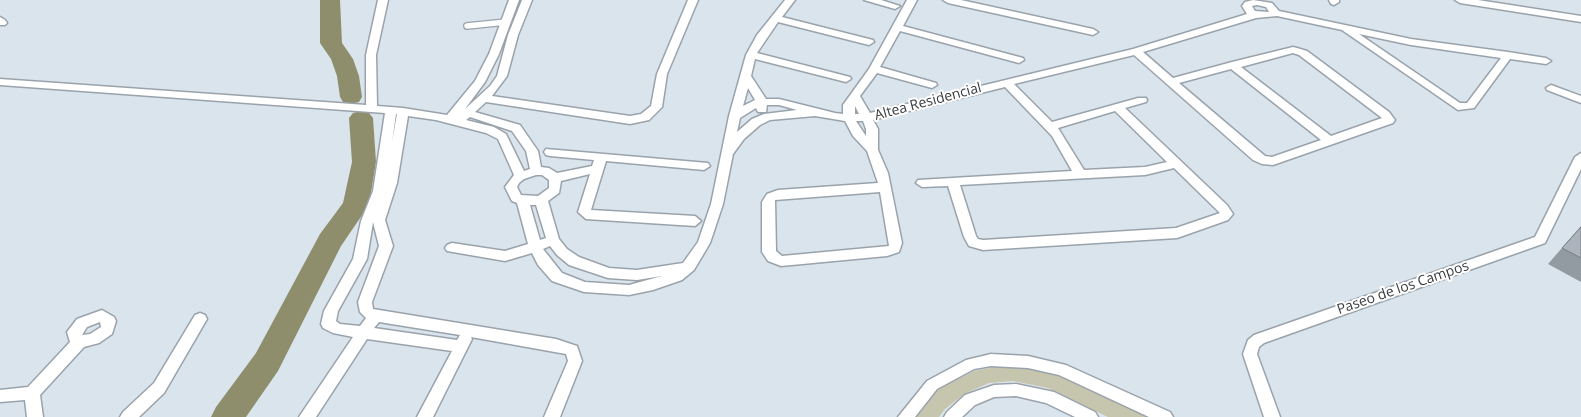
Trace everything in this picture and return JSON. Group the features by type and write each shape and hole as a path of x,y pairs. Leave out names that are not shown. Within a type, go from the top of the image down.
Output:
{"street":[{"path":"372,109 371,56 383,0"},
{"path":"458,117 480,82 501,36 514,0"},
{"path":"458,117 484,98 502,76 513,35 527,0"},
{"path":"484,98 630,120 645,117 656,107 662,74 693,0"},
{"path":"727,154 735,116 752,55 760,38 790,0"},
{"path":"869,0 895,6"},
{"path":"884,187 778,194 771,197 768,202 769,252 773,258 791,260 887,251 894,248 896,243 882,173 872,150 857,133 849,118 849,105 856,98 874,69 912,0"},
{"path":"948,0 1093,32"},
{"path":"1460,0 1581,19"},
{"name":"Altea Residencial","path":"523,201 535,247 543,261 557,277 584,288 629,290 653,285 677,276 689,266 704,243 717,204 727,154 740,136 756,122 781,114 815,112 849,118 866,118 1136,51 1256,15 1248,10 1248,4 1263,3 1272,8 1275,13 1344,28"},
{"path":"776,18 869,42"},
{"path":"898,28 1019,60"},
{"path":"1344,28 1458,107 1470,106 1508,56"},
{"path":"1344,28 1412,42 1546,61"},
{"path":"501,36 513,35"},
{"path":"1136,51 1171,82 1262,160 1273,161 1386,122 1388,117 1299,51 1289,50 1171,82"},
{"path":"752,55 846,79"},
{"path":"1232,65 1330,141"},
{"path":"874,69 932,85"},
{"path":"746,77 761,102 761,112 756,122"},
{"path":"0,82 397,110 436,116 502,122 516,128 532,151 536,171"},
{"path":"1006,82 1051,126 1080,174"},
{"path":"1551,88 1581,100"},
{"path":"856,98 862,106 872,130 872,150"},
{"path":"1051,126 1142,100"},
{"path":"735,116 749,106 761,102 792,104 815,112"},
{"path":"953,182 970,237 974,243 984,246 1177,233 1224,218 1227,214 1222,208 1117,108"},
{"path":"397,110 391,183 379,220 386,246 366,302 367,312 375,316 556,345 572,350 575,361 552,417"},
{"path":"397,110 379,191 367,221 360,259 331,311 328,324 338,329 461,346"},
{"path":"458,117 502,137 513,157 520,176"},
{"path":"550,152 704,166"},
{"path":"601,157 584,212 590,216 695,221"},
{"name":"Paseo de los Campos","path":"1272,417 1250,354 1253,344 1259,339 1540,240 1581,157"},
{"path":"922,183 1145,171 1174,164"},
{"path":"555,178 555,190 541,200 523,201 516,198 511,187 520,176 536,171 544,171 555,178 596,169"},
{"path":"541,200 553,240 562,252 574,262 608,273 637,275 689,266"},
{"path":"452,248 505,256 553,240"},
{"path":"307,417 363,331 375,316"},
{"path":"128,417 158,388 200,319"},
{"path":"425,417 469,331"},
{"path":"0,396 32,393 80,342"},
{"path":"906,417 932,385 956,371 971,364 1009,360 1044,364 1077,375 1165,417"},
{"path":"952,417 970,400 994,391 1016,390 1049,396 1090,417"},
{"path":"32,393 35,417"}],"lane":[{"path":"467,26 506,22"}],"green space":[{"path":"1006,365 1046,370 1154,417 1108,417 1048,388 1013,381 989,383 966,393 945,409 939,417 916,417 935,391 974,371"}],"building":[{"path":"1581,227 1581,258 1562,248"}],"waterway":[{"path":"330,0 331,43 342,59 348,76 351,97"},
{"path":"227,417 267,362 330,241 356,205 364,162 361,118"}]}
